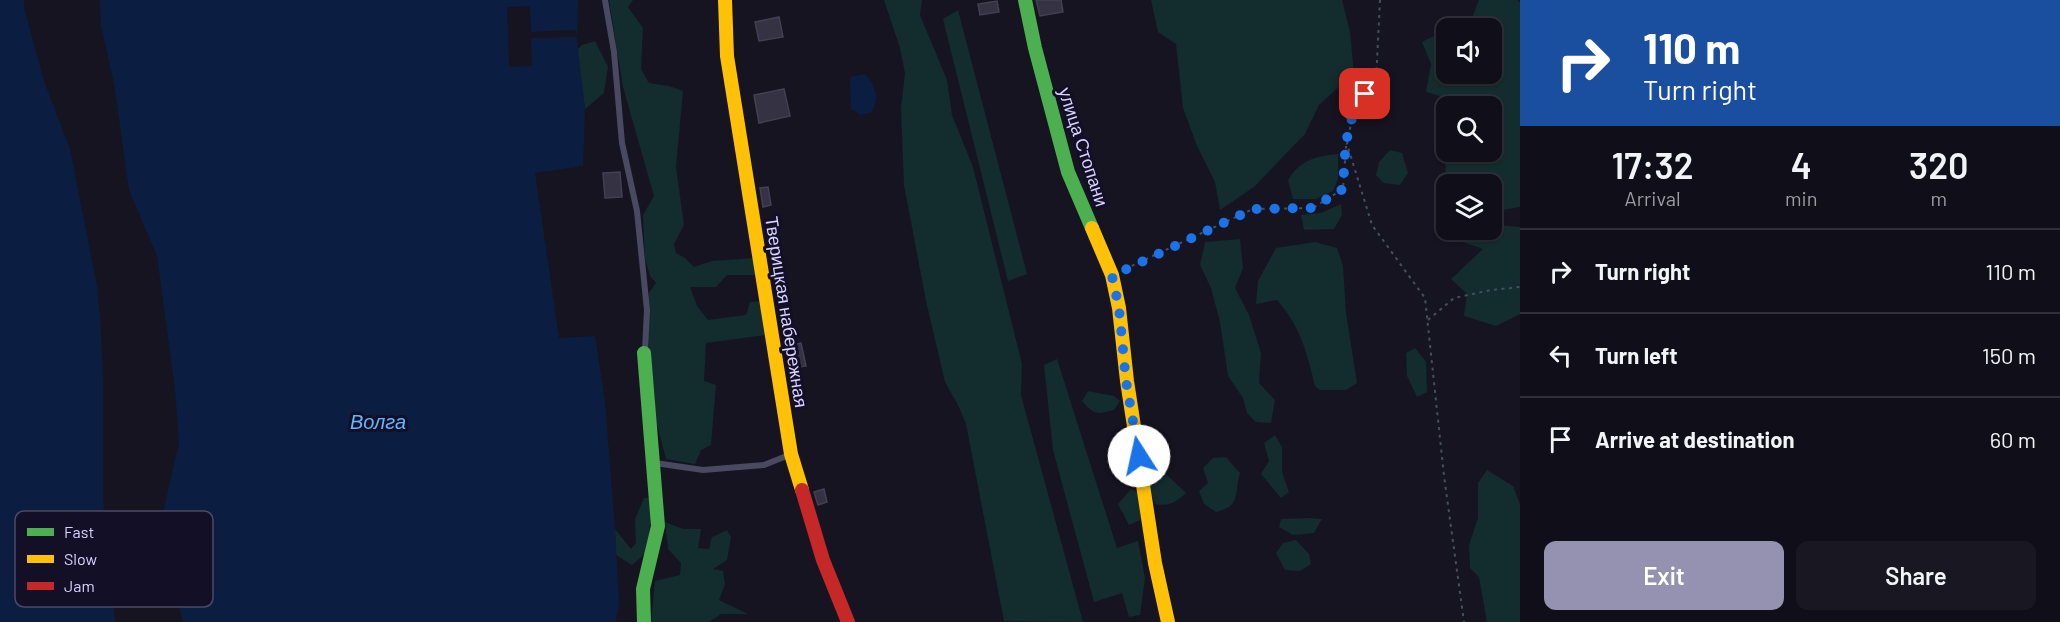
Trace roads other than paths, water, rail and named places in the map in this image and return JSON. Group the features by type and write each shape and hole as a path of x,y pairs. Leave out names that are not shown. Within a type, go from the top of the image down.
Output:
{"street":[{"name":"Тверицкая набережная","path":"725,0 727,56 791,454 823,560 848,622"},
{"name":"улица Стопани","path":"1025,0 1035,48 1068,172 1112,276 1119,308 1126,381 1155,563 1168,622"},
{"path":"644,353 655,463 658,526 643,589 644,622"}],"lane":[{"path":"605,0 614,52 622,144 637,210 647,310 644,353"},
{"path":"655,463 703,470 764,465 791,454"}],"water":[{"path":"0,0 24,0 24,8 44,81 70,149 97,286 103,379 104,511 15,511 15,607 114,607 115,622 0,622"},
{"name":"Волга","path":"100,0 578,0 577,40 585,109 583,166 535,173 559,338 595,336 605,402 615,529 619,602 616,622 183,622 179,607 213,607 213,511 163,511 179,443 175,389 157,256 129,190 114,83 101,26"},
{"path":"865,74 874,87 876,101 872,112 861,115 851,109 850,77"}]}
